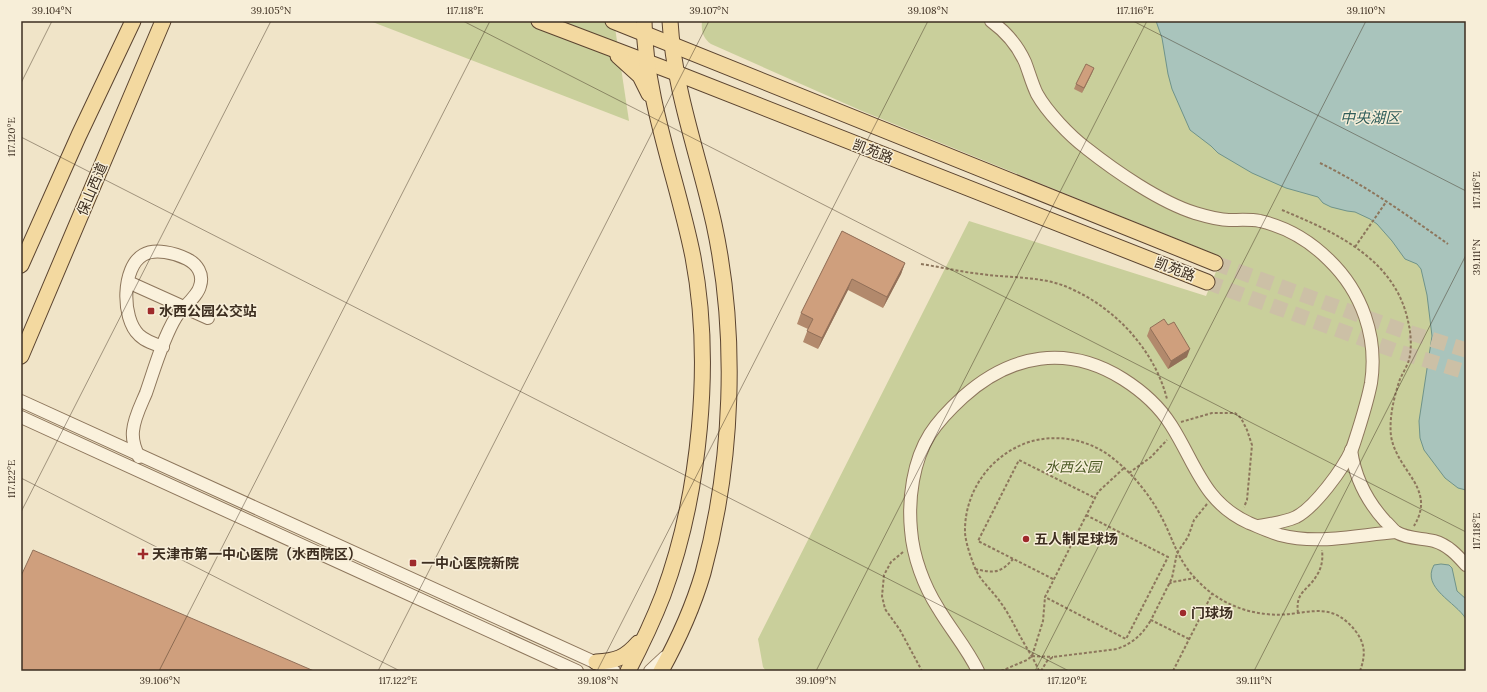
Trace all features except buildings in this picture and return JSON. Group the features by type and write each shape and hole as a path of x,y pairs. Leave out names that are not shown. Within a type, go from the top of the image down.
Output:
{"main road":[{"path":"21,265 79,135 133,21"},
{"name":"保山西道","path":"21,356 163,21"},
{"name":"凯苑路","path":"539,21 602,46 651,61 676,73 1207,282"},
{"path":"608,21 626,35 669,78 682,105"},
{"name":"凯苑路","path":"613,21 645,27 672,44 1215,263"},
{"path":"661,671 674,647 703,573 721,484 728,425 729,370 727,319 721,263 702,172 682,105 676,73 670,21"},
{"path":"628,671 647,633 664,593 685,520 699,433 702,357 699,310 693,259 657,111 645,27"},
{"path":"602,46 623,59 640,76 657,111"},
{"path":"596,662 610,662 628,654 647,633"}],"street":[{"path":"991,21 1014,42 1024,61 1037,94 1054,116 1080,143 1102,160 1124,176 1179,207 1195,213 1227,220 1260,219 1296,234 1318,250 1344,275 1360,301 1367,321 1370,339 1372,355 1371,382 1365,410 1352,450 1327,487 1303,513 1293,518 1259,526"},
{"path":"154,477 143,466 137,454 133,437 133,428 175,319 197,293 200,286 199,270 194,263 188,259 160,252 144,254 136,260 128,282 126,309 129,320 139,335 148,341 163,347"},
{"path":"128,282 208,318"},
{"path":"978,671 970,653 938,608 928,591 913,549 911,531 911,495 917,468 930,435 956,404 973,388 990,377 1009,366 1027,360 1065,358 1085,362 1104,369 1136,388 1160,410 1173,428 1198,475 1213,497 1240,518 1282,536 1308,540 1339,539 1396,532"},
{"path":"21,401 614,671"},
{"path":"21,417 577,671"},
{"path":"1352,450 1356,475 1363,491 1382,517 1396,532 1435,542 1446,547 1458,555 1466,565"},
{"path":"650,671 674,647"}],"path":[{"path":"1320,163 1339,172 1448,244"},
{"path":"1355,247 1386,202"},
{"path":"921,264 980,274 1021,277 1044,281 1062,286 1080,294 1112,314 1129,330 1153,363 1164,386 1167,400"},
{"path":"1129,473 1151,457 1173,428 1212,413 1235,412 1241,418 1252,445 1247,500 1240,518"},
{"path":"1053,657 1047,661 1040,671 1001,603 982,582 975,569 965,533 969,504 978,482 994,463 1009,451 1035,440 1057,438 1078,441 1091,445 1114,459 1129,473 1164,520 1177,553 1195,578 1212,594 1234,607 1244,610 1266,614 1298,614 1323,610 1332,612 1343,618 1362,641 1365,652 1360,671"},
{"path":"1053,580 978,541 1019,460 1095,498"},
{"path":"1001,671 1027,660 1032,656 1043,621 1044,597 1098,492 1124,468"},
{"path":"1032,656 1053,657 1117,648 1126,646 1141,635 1151,620 1168,585 1174,571 1177,553 1188,537 1194,520 1213,497"},
{"path":"1044,597 1126,638 1168,557 1086,515"},
{"path":"1298,614 1297,605 1300,595 1321,568 1322,550 1319,540"},
{"path":"913,549 901,553 891,562 884,575 882,596 885,609 900,630 922,671"},
{"path":"975,569 994,572 1002,570 1012,558"},
{"path":"1168,585 1172,582 1195,578"},
{"path":"1173,671 1212,594"},
{"path":"1151,620 1189,639"}],"green space":[{"path":"370,21 614,21 629,121"},
{"name":"水西公园","path":"702,21 1466,21 1466,671 766,671 763,667 758,639 969,221 1206,296 1222,257 862,111 711,44 703,34"}],"water":[{"name":"中央湖区","path":"1156,21 1466,21 1466,490 1458,488 1445,478 1424,450 1420,438 1419,421 1432,336 1427,295 1421,269 1417,264 1405,259 1392,241 1377,224 1370,219 1355,212 1331,207 1323,203 1318,197 1286,188 1252,173 1218,153 1190,130 1172,89 1162,38"},
{"path":"1434,565 1449,565 1452,568 1457,591 1466,599 1466,619 1441,594 1432,581 1431,573"}],"tunnel":[{"path":"1215,263 1401,330 1466,350"},
{"path":"1207,282 1396,351 1466,372"}],"place":[{"name":"水西公园公交站","path":"151,311"},
{"name":"五人制足球场","path":"1026,539"},
{"name":"天津市第一中心医院（水西院区）","path":"143,554"},
{"name":"一中心医院新院","path":"413,563"},
{"name":"‌门球场‌","path":"1183,613"}]}
